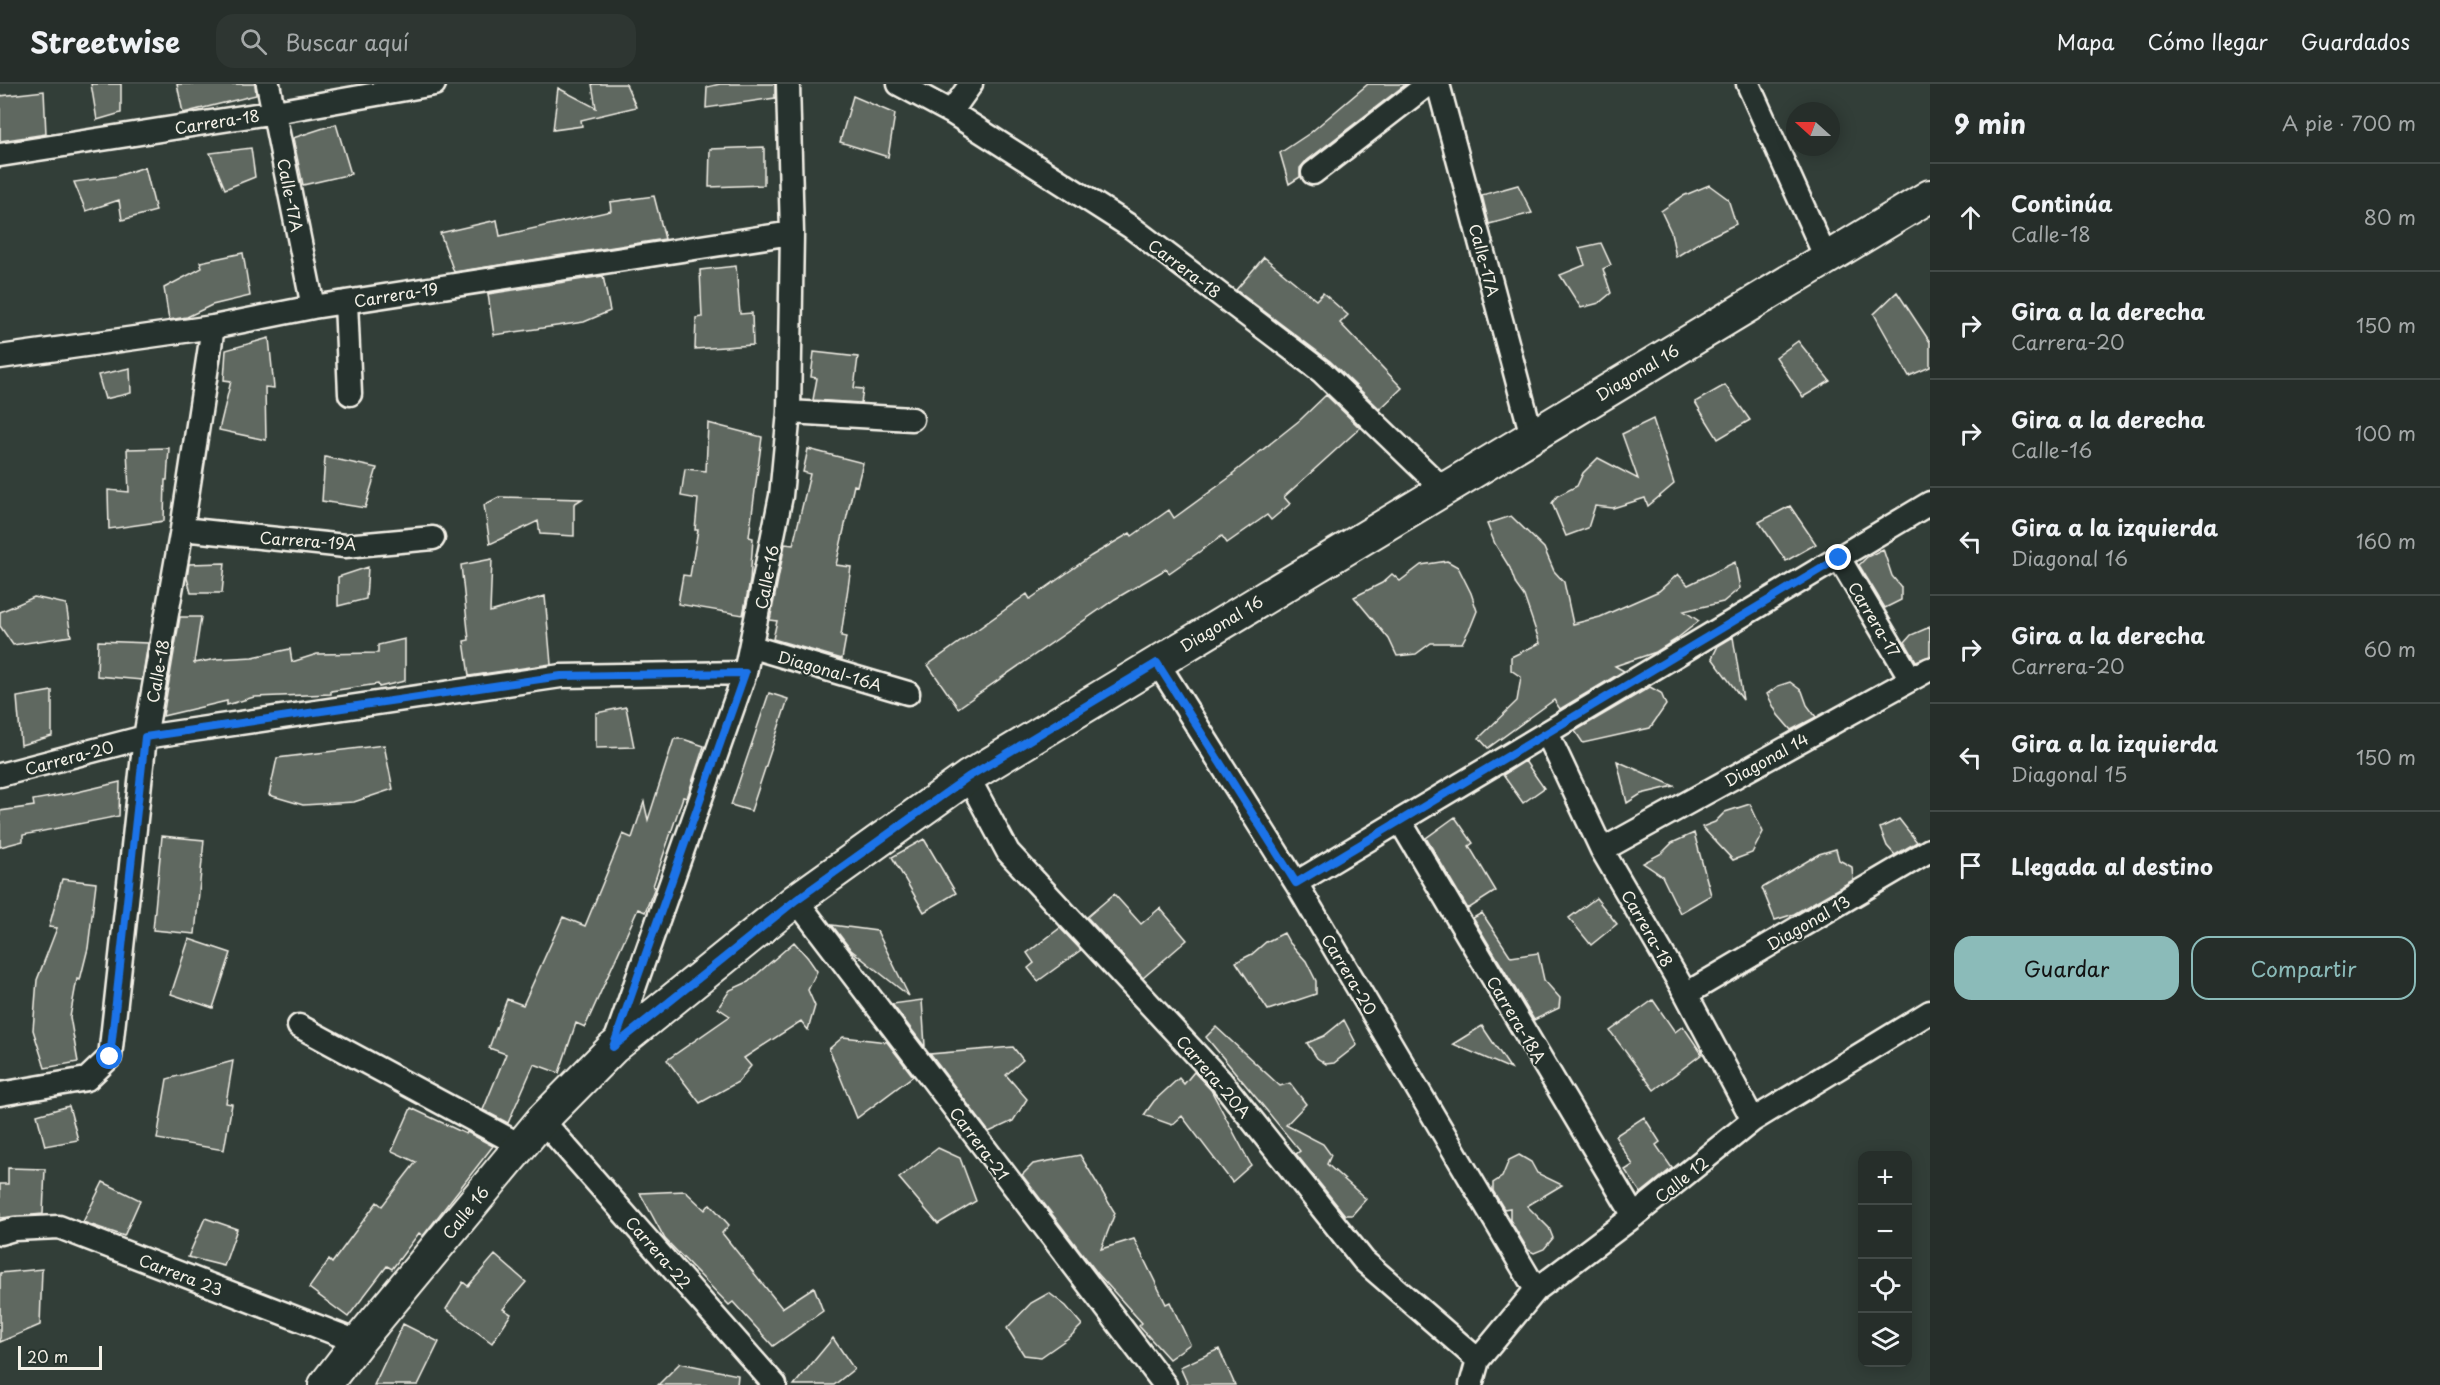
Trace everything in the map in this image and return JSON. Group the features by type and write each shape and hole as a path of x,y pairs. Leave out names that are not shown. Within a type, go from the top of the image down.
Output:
{"street":[{"name":"Calle-17A","path":"268,84 313,307"},
{"name":"Carrera-18","path":"0,155 275,112 434,84"},
{"name":"Calle-16","path":"613,1047 745,673 781,496 789,412 792,233 788,84"},
{"name":"Carrera-18","path":"899,84 951,112 1131,227 1322,372 1443,489"},
{"path":"951,112 971,84"},
{"path":"1748,84 1826,258"},
{"name":"Calle-17A","path":"1439,85 1532,436"},
{"path":"1314,173 1439,85"},
{"name":"Diagonal 16","path":"613,1047 796,900 968,777 1930,196"},
{"name":"Carrera-19","path":"0,357 213,327 313,307 792,233"},
{"path":"346,302 350,394"},
{"name":"Calle-18","path":"0,1094 87,1078 110,1057 145,737 182,529 213,327"},
{"path":"789,412 912,419"},
{"path":"1296,883 1930,503"},
{"name":"Carrera-19A","path":"182,529 345,546 433,538"},
{"name":"Carrera-17","path":"1839,558 1920,674"},
{"name":"Diagonal-16A","path":"752,647 908,693"},
{"name":"Carrera-20","path":"1157,663 1296,883 1536,1290"},
{"name":"Carrera-20","path":"0,775 145,737 561,676 745,673"},
{"name":"Diagonal 14","path":"1602,849 1920,674"},
{"name":"Carrera-18","path":"1547,733 1602,849 1686,994 1753,1120"},
{"name":"Carrera-20A","path":"968,777 1008,852 1221,1081 1364,1261 1479,1360"},
{"name":"Carrera-18A","path":"1400,821 1634,1216"},
{"name":"Diagonal 13","path":"1686,994 1930,850"},
{"name":"Carrera-21","path":"796,900 1165,1385"},
{"name":"Calle 12","path":"1471,1385 1479,1360 1536,1290 1634,1216 1753,1120 1930,1012"},
{"path":"298,1026 520,1146"},
{"name":"Calle 16","path":"325,1385 542,1120 613,1047"},
{"name":"Carrera-22","path":"542,1120 775,1385"},
{"name":"Carrera 23","path":"0,1233 14,1229 59,1227 358,1342"}],"building":[{"path":"91,84 121,84 121,113 97,120"},
{"path":"177,84 255,84 256,95 183,113"},
{"path":"592,84 626,84 636,107 581,120 582,126 553,130 558,88 596,108"},
{"path":"720,84 775,84 775,98 706,108 707,87"},
{"path":"1368,84 1406,84 1305,162 1300,168 1300,177 1289,184 1280,153 1310,133"},
{"path":"44,91 46,134 0,141 0,96"},
{"path":"853,96 895,114 888,157 840,142"},
{"path":"336,124 351,174 303,185 293,138"},
{"path":"764,147 764,185 709,187 710,149"},
{"path":"251,148 255,177 225,189 210,153"},
{"path":"145,167 156,211 122,220 119,200 86,211 74,182 117,176"},
{"path":"1518,185 1532,213 1489,224 1482,195"},
{"path":"1709,185 1728,199 1736,224 1703,240 1676,257 1671,232 1661,211 1683,196"},
{"path":"654,196 665,239 454,272 440,233 497,220 500,236 611,211 610,202"},
{"path":"1601,243 1611,265 1603,269 1611,293 1599,303 1581,308 1560,275 1585,265 1579,248"},
{"path":"243,253 250,296 212,305 187,317 169,320 164,288 202,268 200,262"},
{"path":"1264,257 1316,300 1323,293 1348,315 1340,323 1402,388 1380,409 1330,361 1236,290"},
{"path":"736,266 740,314 752,313 753,345 695,349 696,318 702,317 700,270"},
{"path":"603,276 610,311 584,322 494,335 488,294"},
{"path":"1897,292 1930,342 1930,367 1909,376 1874,314"},
{"path":"269,338 274,388 265,387 266,440 219,430 231,381 224,380 226,350"},
{"path":"1798,341 1830,381 1803,397 1776,357"},
{"path":"814,352 858,357 854,388 863,389 861,403 813,400 817,378 811,377"},
{"path":"130,368 131,393 105,399 98,375"},
{"path":"1725,385 1750,420 1718,439 1695,402"},
{"path":"1326,395 1360,428 1284,497 1290,504 1271,520 1267,515 1227,543 1222,536 1169,573 1166,569 1115,599 958,708 928,665 1027,594 1030,599 1091,556 1130,533 1132,536 1169,510 1174,518 1233,475 1300,420"},
{"path":"1653,419 1674,484 1648,506 1645,498 1613,508 1595,506 1588,528 1566,536 1552,503 1557,496 1577,486 1583,473 1598,458 1638,479 1622,434"},
{"path":"708,423 762,437 749,537 753,538 750,581 743,615 678,604 683,575 690,576 698,530 695,530 698,499 681,496 685,469 706,471"},
{"path":"169,448 167,480 165,480 164,521 109,529 108,490 129,492 127,449"},
{"path":"808,449 863,463 857,486 854,485 836,565 851,567 841,636 846,637 842,659 773,639 777,621 770,620 785,544 793,545 810,474 803,472"},
{"path":"325,457 377,468 365,508 322,501"},
{"path":"499,497 582,499 574,504 574,536 540,534 538,521 490,544 484,505"},
{"path":"1790,506 1816,544 1786,561 1759,522"},
{"path":"1511,516 1544,548 1554,571 1564,582 1573,624 1600,617 1659,591 1678,574 1688,585 1735,562 1740,588 1723,602 1684,611 1699,621 1675,640 1656,652 1615,666 1624,671 1560,709 1554,700 1488,748 1479,738 1517,701 1521,677 1511,670 1511,657 1540,643 1524,596 1516,585 1510,568 1495,544 1487,524"},
{"path":"1883,549 1892,576 1901,587 1901,600 1885,608 1859,565 1867,557"},
{"path":"492,559 490,612 545,596 551,664 469,676 464,641 469,640 461,565"},
{"path":"1447,561 1458,567 1471,593 1477,611 1471,626 1462,643 1431,643 1416,654 1397,656 1389,639 1354,597 1382,583 1392,574 1400,581 1421,565"},
{"path":"225,563 222,593 191,593 187,578 189,564"},
{"path":"368,567 366,599 338,606 338,577"},
{"path":"34,597 66,604 71,636 13,645 0,626 0,612"},
{"path":"180,617 201,617 194,663 253,657 290,649 292,662 317,654 378,653 378,645 405,639 405,681 379,687 378,684 331,691 331,694 254,697 227,705 227,701 163,716"},
{"path":"1930,627 1930,656 1916,661 1905,642 1911,635"},
{"path":"1733,637 1743,700 1712,658 1718,646"},
{"path":"98,641 148,643 142,680 97,676"},
{"path":"1790,682 1802,691 1807,705 1816,717 1791,730 1778,715 1767,694 1778,686"},
{"path":"1650,687 1661,693 1666,705 1650,728 1583,743 1575,731"},
{"path":"52,691 52,736 21,745 17,697"},
{"path":"769,693 788,699 751,811 731,805"},
{"path":"626,707 634,747 596,748 596,713"},
{"path":"674,739 683,739 704,746 687,798 683,797 645,912 638,909 585,1027 576,1023 559,1073 534,1064 508,1123 483,1110 506,1054 489,1048 507,999 523,1005 563,917 585,926 623,834 632,838 644,802 648,820"},
{"path":"384,745 393,789 354,802 303,805 269,795 277,758"},
{"path":"1525,761 1544,788 1523,803 1503,775"},
{"path":"1617,761 1674,786 1641,794 1627,803"},
{"path":"120,782 119,816 23,835 23,841 0,847 0,811 34,806 33,800"},
{"path":"1750,804 1763,832 1752,853 1733,860 1702,827 1715,822 1725,812"},
{"path":"1455,817 1473,843 1469,846 1496,891 1468,909 1426,838"},
{"path":"1899,819 1917,842 1895,855 1887,846 1880,828"},
{"path":"1694,833 1711,895 1680,913 1662,876 1643,863 1662,853 1672,843"},
{"path":"162,836 204,840 195,934 153,930"},
{"path":"924,839 956,893 924,912 892,857"},
{"path":"1836,849 1839,860 1852,867 1853,880 1794,914 1775,920 1762,888 1819,854"},
{"path":"62,879 96,883 88,948 80,980 77,979 70,1017 78,1062 45,1068 33,1030 37,980 57,928 49,927"},
{"path":"1114,894 1141,924 1160,908 1187,940 1143,978 1087,917"},
{"path":"1596,898 1617,924 1591,945 1569,918"},
{"path":"1482,913 1511,957 1538,953 1544,980 1560,998 1559,1008 1534,1020 1473,918"},
{"path":"832,925 877,931 909,996 851,950"},
{"path":"1060,928 1081,950 1038,981 1028,968 1034,963 1027,953"},
{"path":"1284,933 1306,961 1316,981 1316,994 1268,1010 1236,962"},
{"path":"189,939 231,953 213,1008 171,994"},
{"path":"794,942 817,971 808,990 815,1006 808,1030 801,1021 744,1058 751,1066 738,1082 700,1103 667,1060 730,1016 718,1008 730,990 748,982"},
{"path":"922,1000 925,1046 925,1047 892,1004"},
{"path":"1653,1000 1675,1032 1683,1026 1702,1054 1654,1090 1610,1031"},
{"path":"1344,1020 1357,1045 1334,1063 1326,1064 1317,1058 1307,1043 1324,1036"},
{"path":"1482,1026 1490,1038 1511,1069 1453,1044"},
{"path":"1216,1027 1280,1086 1290,1083 1306,1104 1286,1125 1323,1144 1331,1155 1327,1164 1366,1199 1352,1215 1345,1215 1296,1154 1300,1151 1206,1037"},
{"path":"843,1037 887,1042 913,1076 857,1118 829,1049"},
{"path":"1013,1047 1023,1060 1006,1075 1027,1099 1013,1121 989,1132 930,1054"},
{"path":"233,1061 226,1103 232,1104 224,1150 157,1139 167,1079"},
{"path":"1194,1072 1211,1090 1251,1165 1232,1182 1182,1116 1172,1125 1144,1115 1154,1101 1179,1078 1184,1084"},
{"path":"69,1106 78,1140 45,1146 37,1115"},
{"path":"411,1108 493,1146 423,1236 419,1233 392,1269 387,1266 348,1317 309,1288 329,1260 332,1263 377,1202 382,1206 416,1162 392,1151"},
{"path":"1644,1117 1660,1142 1656,1145 1672,1168 1641,1193 1625,1170 1633,1165 1615,1136"},
{"path":"938,1148 960,1158 976,1201 938,1224 899,1178"},
{"path":"1080,1155 1115,1213 1101,1249 1134,1239 1166,1304 1170,1302 1190,1344 1169,1359 1139,1326 1142,1323 1098,1274 1022,1175 1033,1164"},
{"path":"1519,1155 1531,1162 1537,1173 1562,1185 1527,1206 1549,1228 1553,1238 1544,1249 1534,1253 1528,1250 1510,1220 1510,1208 1504,1209 1493,1191 1493,1183 1502,1177 1509,1160"},
{"path":"8,1168 45,1169 43,1214 0,1218 0,1184 8,1184"},
{"path":"103,1182 140,1200 124,1236 83,1222"},
{"path":"685,1191 705,1210 710,1204 729,1225 722,1233 782,1308 814,1287 823,1311 773,1346 733,1302 729,1305 665,1239 640,1193"},
{"path":"205,1218 237,1229 224,1266 188,1257"},
{"path":"495,1255 526,1282 503,1309 511,1314 492,1343 446,1309 463,1282 468,1286"},
{"path":"42,1269 40,1325 0,1342 0,1273"},
{"path":"1049,1293 1066,1306 1082,1325 1071,1336 1041,1357 1024,1355 1007,1328 1031,1303"},
{"path":"403,1324 439,1342 418,1385 374,1385"},
{"path":"833,1338 854,1369 834,1385 794,1385"},
{"path":"1219,1349 1235,1385 1188,1385 1180,1367"},
{"path":"680,1363 738,1375 737,1385 658,1385"}],"route":[{"path":"110,1057 145,737 561,676 745,673 613,1047 796,900 968,777 1157,663 1296,883 1839,558"}]}
